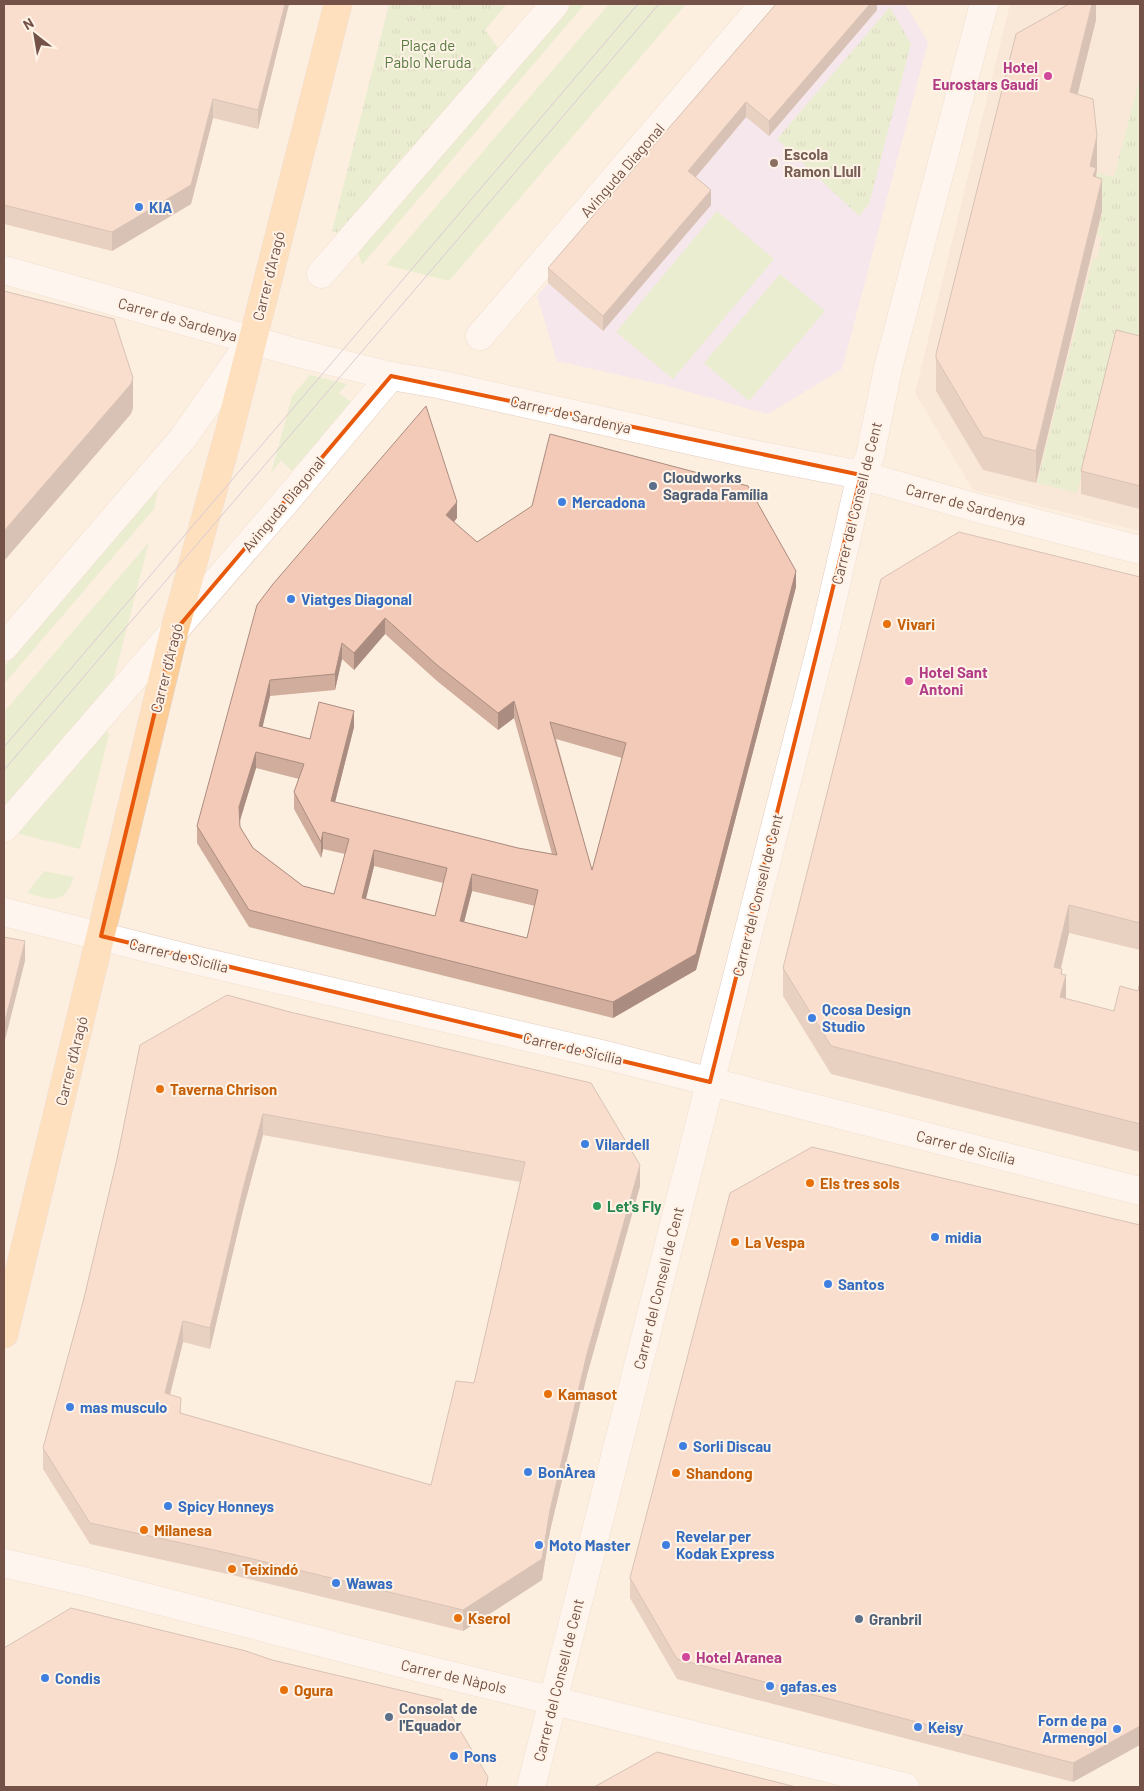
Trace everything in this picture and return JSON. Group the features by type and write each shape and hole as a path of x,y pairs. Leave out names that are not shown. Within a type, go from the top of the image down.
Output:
{"main road":[{"name":"Carrer d'Aragó","path":"4,1334 174,632 230,429 338,4"}],"street":[{"path":"321,274 555,4"},
{"name":"Avinguda Diagonal","path":"480,336 764,4"},
{"name":"Carrer del Consell de Cent","path":"532,1787 826,627 861,475 870,456 888,368 984,4"},
{"name":"Carrer de Sardenya","path":"4,270 294,352 391,376 438,384 747,453 861,475 1140,550"},
{"path":"4,647 183,438 252,340"},
{"name":"Avinguda Diagonal","path":"4,828 174,632 391,376"},
{"name":"Carrer de Sicília","path":"4,912 214,964 605,1055 1140,1191"},
{"name":"Carrer de Nàpols","path":"4,1563 87,1582 420,1668 905,1787"}],"highlighted area":[{"path":"391,376 861,475 710,1082 101,936 174,632"}],"shaded area":[{"name":"Escola Ramon Llull","path":"789,4 905,4 928,42 842,369 768,414 664,385 557,361 537,296"},
{"path":"1010,4 1140,4 1140,531 973,490 915,393"}],"green space":[{"name":"Plaça de Pablo Neruda","path":"389,4 507,4 485,30 498,48 338,233 332,231"},
{"path":"570,4 585,4 362,265 358,252"},
{"path":"609,4 686,4 449,281 386,265"},
{"path":"890,7 911,44 869,204 859,216 777,139"},
{"path":"1140,77 1140,354 1114,347 1077,493 1037,483 1093,258 1097,259 1102,236 1097,235 1103,210 1094,208 1094,185 1097,173 1114,177"},
{"path":"717,211 774,259 673,379 616,332"},
{"path":"780,274 825,311 749,401 704,363"},
{"path":"310,375 347,384 339,393 351,402 292,471 281,461 271,473 292,396"},
{"path":"159,485 154,509 4,684 4,667"},
{"path":"149,542 113,682 4,809 4,712"},
{"path":"104,730 109,735 80,849 15,833"},
{"path":"44,871 74,877 66,893 61,897 50,899 27,893"}],"building":[{"path":"4,4 285,4 258,110 213,99 191,185 112,232 4,205"},
{"path":"776,4 870,4 769,121 746,102 688,171 711,190 603,316 548,268"},
{"path":"1069,4 1092,4 1070,92 1093,99 1097,136 1090,166 1096,168 1093,176 1102,179 1036,451 983,437 936,358 936,354 1016,34"},
{"path":"4,291 114,319 133,378 131,384 4,531"},
{"path":"1116,330 1140,336 1140,486 1081,471"},
{"path":"426,406 457,502 446,515 477,542 532,506 550,434 748,486 796,571 696,954 613,1002 249,910 197,826 257,605","holes":["385,618 437,665 498,713 514,701 557,855 518,848 331,801 354,711 319,702 310,739 259,726 270,680 335,674 342,643 354,653","550,722 626,743 592,870","256,752 304,764 294,792 321,842 323,832 349,839 334,894 303,886 253,848 240,827 239,807","374,850 447,868 435,916 362,898","472,874 538,890 527,938 460,921"]},
{"path":"959,532 1140,577 1140,923 1069,905 1054,967 1062,969 1061,974 1066,975 1060,997 1114,1011 1120,986 1138,991 1140,981 1140,1124 831,1046 783,968 881,579"},
{"path":"4,937 25,941 4,1025"},
{"path":"227,995 290,1012 591,1083 640,1165 587,1354 550,1510 542,1559 463,1610 232,1554 90,1523 43,1448 84,1298 117,1159 140,1045","holes":["263,1114 525,1162 474,1383 456,1381 431,1485 180,1413 181,1398 165,1393 183,1321 210,1328"]},
{"path":"812,1147 1140,1225 1140,1726 1073,1763 677,1659 630,1578 730,1193"},
{"path":"71,1608 246,1651 272,1660 442,1700 488,1777 486,1787 4,1787 4,1648"},
{"path":"657,1752 796,1787 594,1787"}],"tram line":[{"path":"4,747 638,4"},
{"path":"4,770 659,4"}],"place":[{"name":"Hotel Eurostars Gaudí","path":"1048,76"},
{"name":"Escola Ramon Llull","path":"774,163"},
{"name":"KIA","path":"139,207"},
{"name":"Cloudworks Sagrada Família","path":"653,486"},
{"name":"Mercadona","path":"562,502"},
{"name":"Viatges Diagonal","path":"291,599"},
{"name":"Vivari","path":"887,624"},
{"name":"Hotel Sant Antoni","path":"909,681"},
{"name":"Qcosa Design Studio","path":"812,1018"},
{"name":"Taverna Chrison","path":"160,1089"},
{"name":"Vilardell","path":"585,1144"},
{"name":"Els tres sols","path":"810,1183"},
{"name":"Let's Fly","path":"597,1206"},
{"name":"midia","path":"935,1237"},
{"name":"La Vespa","path":"735,1242"},
{"name":"Santos","path":"828,1284"},
{"name":"Kamasot","path":"548,1394"},
{"name":"mas musculo","path":"70,1407"},
{"name":"Sorli Discau","path":"683,1446"},
{"name":"BonÀrea","path":"528,1472"},
{"name":"Shandong","path":"676,1473"},
{"name":"Spicy Honneys","path":"168,1506"},
{"name":"Milanesa","path":"144,1530"},
{"name":"Moto Master","path":"539,1545"},
{"name":"Revelar per Kodak Express","path":"666,1545"},
{"name":"Teixindó","path":"232,1569"},
{"name":"Wawas","path":"336,1583"},
{"name":"Kserol","path":"458,1618"},
{"name":"Granbril","path":"859,1619"},
{"name":"Hotel Aranea","path":"686,1657"},
{"name":"Condis","path":"45,1678"},
{"name":"gafas.es","path":"770,1686"},
{"name":"Ogura","path":"284,1690"},
{"name":"Consolat de l'Equador","path":"389,1717"},
{"name":"Keisy","path":"918,1727"},
{"name":"Forn de pa Armengol","path":"1117,1729"},
{"name":"Pons","path":"454,1756"}]}
